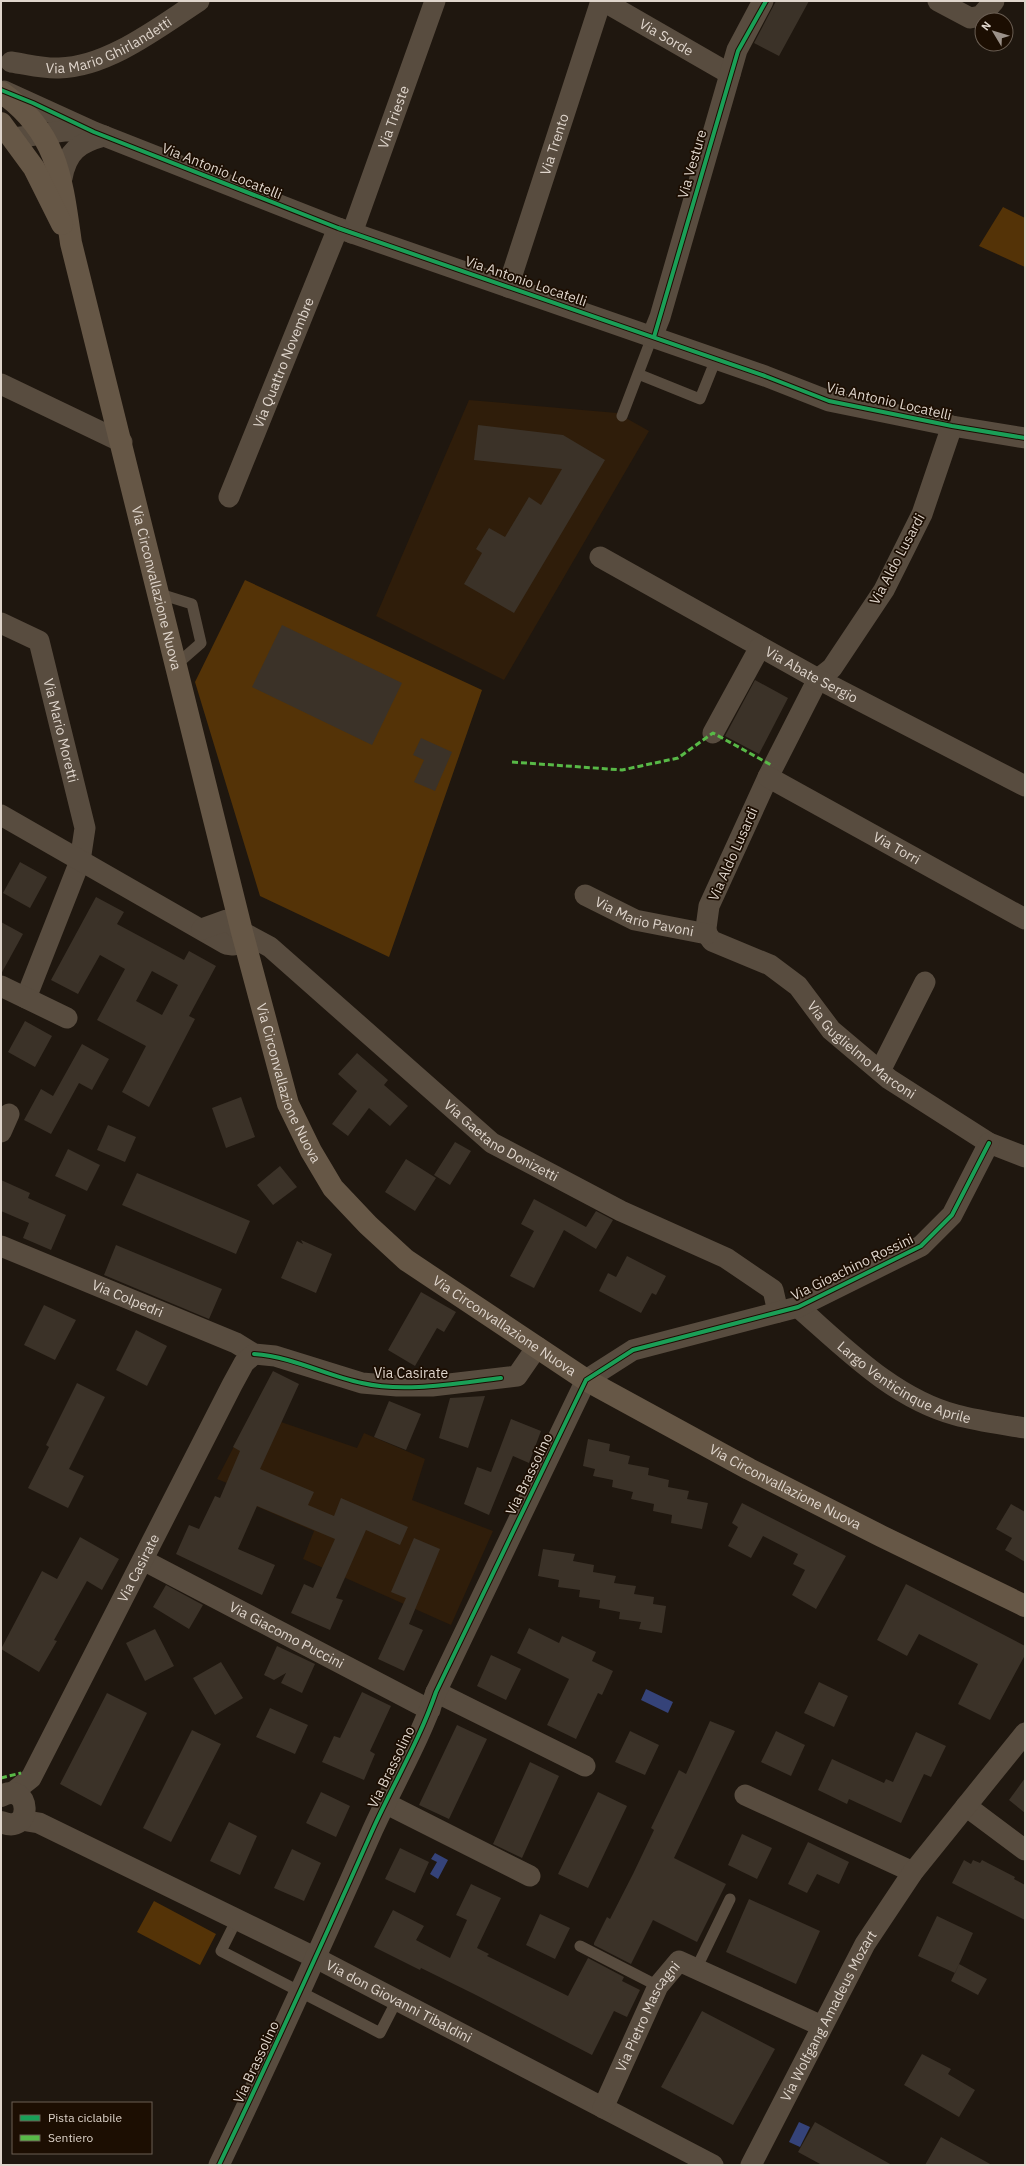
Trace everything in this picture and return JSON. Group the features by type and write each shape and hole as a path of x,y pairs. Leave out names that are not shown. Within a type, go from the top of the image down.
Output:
{"main road":[{"path":"1,91 36,125 54,156 62,178 72,243"},
{"path":"7,130 34,168 72,243"},
{"name":"Via Circonvallazione Nuova","path":"72,243 160,594 242,932 288,1104 311,1151 333,1188 368,1225 406,1260 586,1380 749,1470 1025,1606"}],"street":[{"name":"Via Mario Ghirlandetti","path":"11,62 60,68 88,62 121,51 199,1"},
{"name":"Via Trieste","path":"345,230 435,1"},
{"name":"Via Sorde","path":"602,1 730,74"},
{"name":"Via Trento","path":"508,287 602,1"},
{"name":"Via Vesture","path":"652,337 660,317 737,50 763,1"},
{"path":"938,1 970,18 981,16 994,1"},
{"name":"Via Antonio Locatelli","path":"17,108 99,134 345,230 716,359 829,401 952,426 1025,438"},
{"name":"Via Antonio Locatelli","path":"7,130 42,135 64,131 99,134"},
{"path":"62,178 64,166 76,149 83,142 99,134"},
{"name":"Via Quattro Novembre","path":"229,496 345,230"},
{"path":"1,384 122,442"},
{"name":"Via Aldo Lusardi","path":"707,934 709,906 768,777 818,679 832,668 884,590 922,514 952,426"},
{"name":"Via Abate Sergio","path":"600,557 818,679 1025,786"},
{"name":"Via Mario Moretti","path":"1,623 39,641 86,828 80,861 26,998"},
{"path":"713,733 760,647"},
{"name":"Via Torri","path":"768,777 1025,919"},
{"path":"1,815 202,929 227,920 242,932"},
{"name":"Via Mario Pavoni","path":"585,895 634,920 707,934"},
{"name":"Via Gaetano Donizetti","path":"242,932 270,947 492,1143 621,1211 726,1258 773,1290 788,1309"},
{"name":"Via Guglielmo Marconi","path":"707,934 712,941 770,964 798,986 831,1030 880,1071 989,1143 1025,1157"},
{"path":"880,1071 925,982"},
{"path":"1,986 67,1018"},
{"name":"Via Gioachino Rossini","path":"586,1380 633,1350 788,1309 921,1246 952,1215 989,1143"},
{"name":"Via Colpedri","path":"1,1246 236,1343 254,1354"},
{"name":"Largo Venticinque Aprile","path":"788,1309 885,1381 923,1401 955,1415 1025,1428"},
{"name":"Via Casirate","path":"7,1794 31,1778 232,1384 244,1363 254,1354 282,1358 362,1383 432,1386 517,1376 537,1347"},
{"name":"Via Brassolino","path":"220,2165 316,1958 385,1803 586,1380"},
{"name":"Via Giacomo Puccini","path":"142,1560 433,1701"},
{"path":"433,1701 585,1766"},
{"name":"Via Wolfgang Amadeus Mozart","path":"750,2165 866,1944 913,1872 1025,1733"},
{"name":"Via Casirate","path":"7,1794 21,1797 16,1822"},
{"path":"745,1795 913,1872"},
{"name":"Via Brassolino","path":"385,1803 530,1876"},
{"path":"966,1806 1025,1850"},
{"name":"Via don Giovanni Tibaldini","path":"16,1822 237,1919 316,1958 713,2165"},
{"name":"Via Pietro Mascagni","path":"604,2108 658,1986 679,1961 822,2026"}],"lane":[{"path":"622,416 652,337"},
{"path":"638,374 700,399 716,359"},
{"path":"160,594 192,604 202,643 177,664"},
{"path":"696,1969 730,1899"},
{"path":"237,1919 221,1951 380,2033 397,2000"},
{"path":"580,1946 658,1986"}],"shaded area":[{"path":"1003,207 1025,218 1025,267 979,246"},
{"path":"469,400 617,413 649,431 504,680 376,616"},
{"path":"245,580 482,690 389,957 260,896 195,682"},
{"path":"254,1408 281,1422 357,1448 364,1433 425,1459 412,1500 493,1531 451,1625 303,1559 314,1531 223,1492 227,1483 217,1479"},
{"path":"154,1901 216,1934 200,1965 137,1932"}],"water":[{"path":"646,1689 673,1702 668,1713 641,1700"},
{"path":"435,1853 448,1860 438,1879 430,1874 437,1862 431,1859"},
{"path":"799,2122 810,2127 800,2147 789,2142"}],"building":[{"path":"776,1 809,1 779,56 754,43"},
{"path":"478,425 563,435 605,460 514,613 464,584 482,553 476,549 489,528 505,537 529,497 541,505 562,469 474,460"},
{"path":"282,625 402,683 372,745 252,687"},
{"path":"755,680 788,698 759,754 725,736"},
{"path":"421,738 452,752 435,791 414,782 424,760 413,755"},
{"path":"20,862 47,877 30,908 3,893"},
{"path":"96,897 124,912 117,924 184,960 189,951 216,966 189,1016 195,1019 149,1107 122,1092 146,1046 97,1020 125,969 100,955 78,994 51,980","holes":["152,971 178,985 162,1015 136,1001"]},
{"path":"1,922 23,934 1,974"},
{"path":"25,1021 52,1036 35,1067 8,1052"},
{"path":"82,1044 109,1059 92,1090 79,1083 51,1134 24,1120 41,1089 53,1096"},
{"path":"357,1053 388,1080 384,1085 408,1106 390,1126 369,1108 348,1136 332,1124 357,1091 338,1074"},
{"path":"241,1097 255,1137 226,1148 212,1108"},
{"path":"108,1125 136,1137 125,1162 97,1150"},
{"path":"455,1142 471,1151 450,1185 434,1175"},
{"path":"68,1149 100,1165 87,1191 55,1176"},
{"path":"406,1159 436,1178 415,1211 385,1192"},
{"path":"280,1166 297,1187 273,1205 257,1185"},
{"path":"137,1173 250,1221 236,1254 122,1205"},
{"path":"1,1180 30,1193 28,1198 66,1215 51,1250 23,1238 29,1223 1,1211"},
{"path":"534,1199 586,1227 596,1211 613,1220 596,1249 564,1230 534,1288 510,1276 534,1231 521,1224"},
{"path":"301,1240 332,1254 316,1293 281,1278 297,1241 303,1244"},
{"path":"116,1245 222,1289 209,1319 104,1275"},
{"path":"627,1256 666,1276 656,1295 652,1293 641,1313 599,1291 608,1273 616,1277"},
{"path":"421,1292 456,1312 444,1332 437,1328 415,1366 388,1350"},
{"path":"44,1305 76,1320 55,1360 24,1345"},
{"path":"136,1330 167,1346 147,1386 116,1370"},
{"path":"273,1371 299,1384 260,1469 314,1492 308,1505 334,1516 341,1498 408,1527 400,1545 366,1530 336,1598 343,1600 330,1630 291,1613 304,1584 313,1588 335,1539 257,1506 238,1549 275,1565 262,1595 176,1554 189,1525 199,1529 215,1496 220,1498 240,1451 233,1447"},
{"path":"77,1383 105,1397 69,1469 84,1476 68,1508 28,1488 49,1447 46,1445"},
{"path":"485,1396 468,1448 439,1438 450,1398"},
{"path":"389,1401 421,1414 406,1450 374,1437"},
{"path":"511,1419 541,1431 529,1463 513,1456 489,1515 464,1504 477,1467 491,1472"},
{"path":"588,1439 610,1444 609,1451 630,1456 628,1464 649,1468 648,1475 669,1480 668,1487 689,1491 687,1499 708,1503 702,1529 671,1523 672,1515 653,1511 654,1504 631,1499 633,1492 612,1487 613,1480 593,1476 595,1469 583,1466"},
{"path":"742,1503 846,1556 816,1609 792,1595 805,1570 793,1564 798,1554 763,1536 751,1558 728,1546 738,1527 732,1523"},
{"path":"1011,1504 1025,1512 1025,1562 1005,1550 1012,1538 996,1529"},
{"path":"80,1537 119,1559 102,1590 87,1581 54,1640 57,1641 39,1672 1,1649 42,1571 57,1579"},
{"path":"414,1538 440,1549 409,1624 423,1630 404,1671 378,1659 406,1598 391,1592"},
{"path":"543,1549 575,1554 573,1561 594,1565 593,1572 616,1576 614,1583 636,1586 634,1594 654,1597 653,1604 666,1606 662,1633 639,1629 641,1622 619,1619 620,1612 599,1608 600,1600 579,1597 580,1590 558,1587 559,1580 538,1576"},
{"path":"906,1584 1025,1646 1025,1655 990,1720 958,1704 978,1664 919,1634 907,1656 877,1640"},
{"path":"166,1585 203,1605 189,1629 153,1607"},
{"path":"529,1628 559,1643 562,1636 596,1652 592,1661 613,1671 602,1695 598,1693 576,1739 547,1725 569,1679 517,1653"},
{"path":"155,1629 174,1666 145,1681 126,1643"},
{"path":"277,1646 315,1664 302,1693 281,1683 286,1673 274,1680 264,1675"},
{"path":"491,1655 521,1669 506,1700 477,1686"},
{"path":"221,1662 243,1698 215,1715 193,1678"},
{"path":"819,1682 848,1696 834,1727 804,1713"},
{"path":"362,1692 391,1706 370,1751 375,1754 364,1780 322,1762 334,1736 340,1738"},
{"path":"107,1693 147,1713 101,1806 60,1784"},
{"path":"270,1708 308,1725 295,1754 256,1737"},
{"path":"710,1721 735,1731 674,1858 726,1884 697,1942 653,1920 631,1964 594,1945 594,1943 607,1917 610,1919 633,1874 654,1830 651,1828 679,1770 686,1774"},
{"path":"457,1725 487,1739 449,1819 419,1805"},
{"path":"192,1730 221,1744 171,1842 143,1828"},
{"path":"630,1731 659,1745 645,1775 615,1762"},
{"path":"776,1731 805,1745 791,1776 761,1762"},
{"path":"916,1732 946,1746 931,1777 924,1774 901,1823 849,1799 847,1804 818,1790 832,1759 884,1783 886,1779 893,1782"},
{"path":"530,1762 559,1776 522,1858 493,1844"},
{"path":"1025,1778 1025,1813 1009,1800"},
{"path":"321,1792 350,1806 336,1837 306,1823"},
{"path":"598,1792 627,1806 588,1888 558,1874"},
{"path":"229,1822 257,1836 240,1875 210,1861"},
{"path":"742,1834 772,1848 757,1879 728,1865"},
{"path":"808,1842 849,1862 839,1884 817,1874 807,1893 788,1884"},
{"path":"400,1848 429,1862 415,1893 385,1879"},
{"path":"292,1849 321,1863 304,1901 274,1888"},
{"path":"964,1860 971,1864 973,1860 980,1863 982,1860 1015,1877 1014,1879 1025,1885 1025,1920 952,1883"},
{"path":"471,1884 501,1898 477,1948 489,1954 487,1956 568,1996 588,1958 624,1977 622,1981 640,1990 627,2017 614,2011 592,2055 474,1994 421,1968 420,1970 374,1947 393,1910 424,1926 416,1940 450,1958 467,1920 456,1915"},
{"path":"749,1899 820,1931 796,1984 726,1952"},
{"path":"540,1914 570,1928 555,1959 526,1945"},
{"path":"937,1916 973,1933 955,1973 918,1956"},
{"path":"959,1964 987,1979 978,1995 951,1981"},
{"path":"702,2011 775,2049 733,2125 661,2087"},
{"path":"922,2054 951,2069 948,2074 975,2090 959,2117 904,2085"},
{"path":"815,2122 892,2165 822,2165 798,2152"},
{"path":"941,2137 992,2165 925,2165"}],"marked path":[{"path":"512,762 622,770 678,758 713,733 773,766"},
{"path":"1,1778 21,1773"}],"cycle path":[{"path":"654,337 738,51 766,1"},
{"path":"1,90 33,103 94,132 338,228 765,376 829,401 952,426 1025,438"},
{"path":"219,2165 297,1998 373,1829 415,1744 436,1692 586,1380 633,1350 798,1307 921,1246 952,1215 989,1143"},
{"path":"254,1354 296,1362 348,1380 379,1386 431,1386 501,1378"}]}
